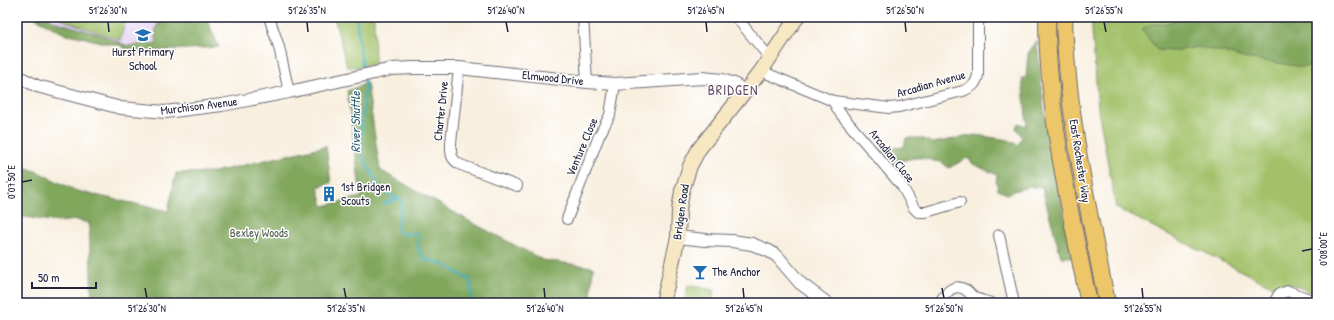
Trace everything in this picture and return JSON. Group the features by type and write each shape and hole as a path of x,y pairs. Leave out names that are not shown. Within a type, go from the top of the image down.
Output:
{"highway":[{"name":"East Rochester Way","path":"1047,17 1051,86 1059,147 1089,303"},
{"name":"East Rochester Way","path":"1064,17 1070,96 1078,156 1107,303"}],"main road":[{"name":"Bridgen Road","path":"663,303 678,237 679,211 682,191 690,166 699,149 761,71 797,17"}],"street":[{"path":"268,17 279,47 289,92"},
{"path":"583,17 587,82"},
{"path":"736,17 770,58"},
{"name":"Arcadian Avenue","path":"761,71 833,102 889,108 899,107 963,91 973,87 977,82 978,75 978,17"},
{"name":"Elmwood Drive","path":"360,76 377,72 413,68 459,68 615,84 702,78 722,80 734,84 744,91"},
{"name":"Charter Drive","path":"459,68 451,143 452,158 461,166 517,186"},
{"name":"Murchison Avenue","path":"17,76 37,86 121,108 165,112 222,105 360,76"},
{"name":"Venture Close","path":"567,219 599,136 610,115 615,84"},
{"name":"Arcadian Close","path":"833,102 840,113 902,186 917,211 922,213 960,202"},
{"path":"999,235 1014,303"},
{"path":"678,237 746,243 769,251 777,256 800,283 827,303"},
{"path":"939,303 951,288 959,287 967,291 974,298 991,303"},
{"path":"1274,303 1279,294 1288,291 1317,302"}],"shaded area":[{"name":"Hurst Primary School","path":"34,17 206,17 219,47 124,53 123,46 69,34 68,36"}],"green space":[{"path":"34,17 49,17 54,21 101,35 128,46 157,43 155,32 160,17 206,17 219,47 124,53 123,46 69,34 68,36"},
{"path":"60,17 127,17 120,40 60,19"},
{"path":"334,17 374,17 375,64 360,67 347,67"},
{"path":"1091,17 1317,17 1317,295 1291,284 1273,287 1116,208 1098,109"},
{"path":"1181,17 1314,17 1317,20 1317,66 1301,67 1243,58 1224,52 1198,47 1175,51 1157,50 1142,29 1152,24 1168,23"},
{"path":"1037,41 1045,117 1072,257 1061,257 1042,188 1024,188 1007,194 998,190 996,181 997,175 973,164 967,158 949,168 941,162 922,158 892,164 882,153 881,148 885,145 892,148 904,147 906,138 922,138 932,143 975,135 1009,140 1018,145 1022,137 1016,128 1018,123 1027,126 1022,78 1026,78 1028,53"},
{"name":"Bexley Woods","path":"367,83 380,170 471,222 543,260 593,267 591,299 596,303 92,303 89,223 76,220 58,222 17,216 17,164 40,173 77,191 168,211 176,173 214,172 326,146 331,183 318,187 323,206 361,197 347,91"},
{"path":"688,285 714,290 712,303 684,303"}],"waterway":[{"name":"River Shuttle","path":"356,17 363,72"},
{"name":"River Shuttle","path":"364,79 365,87 361,140 362,155 381,190 402,201 398,224 399,232 402,234 417,233 419,238 418,248 424,259 443,264 470,280 471,303"},
{"path":"384,204 398,198"}],"place":[{"name":"Hurst Primary School","path":"143,35"},
{"name":"1st Bridgen Scouts","path":"329,194"},
{"name":"The Anchor","path":"700,272"}],"district":[{"name":"BRIDGEN","path":"733,90"}]}
